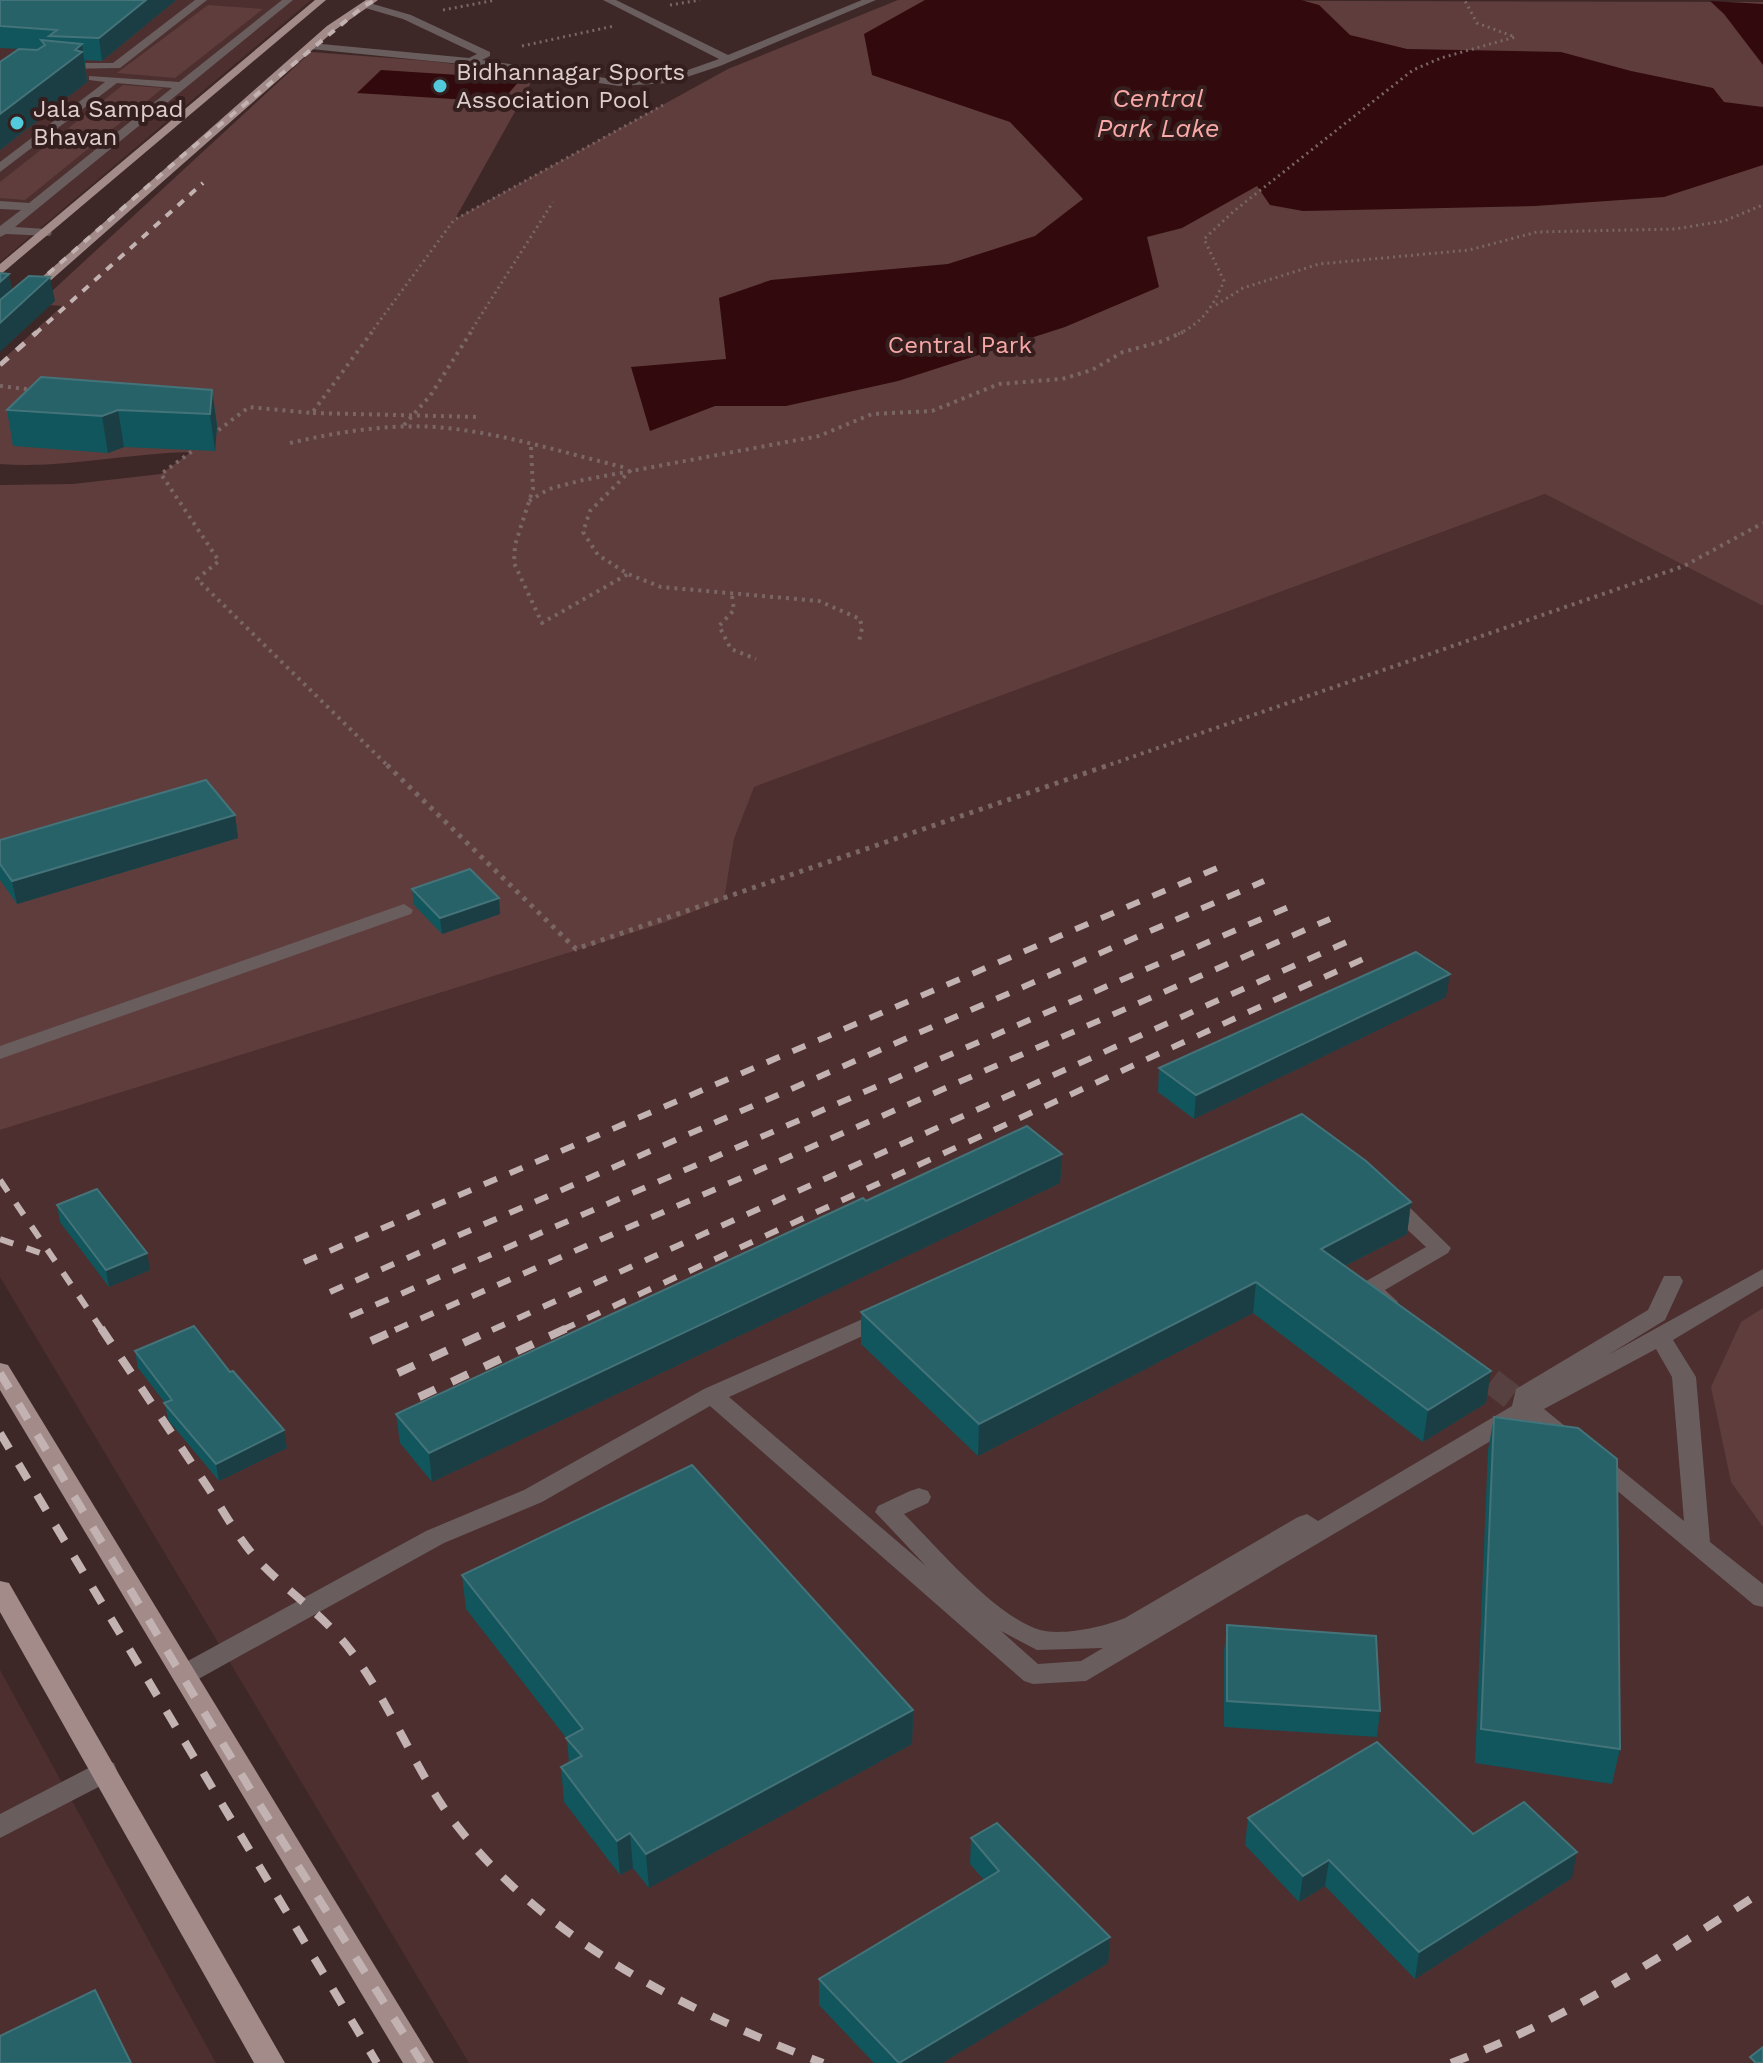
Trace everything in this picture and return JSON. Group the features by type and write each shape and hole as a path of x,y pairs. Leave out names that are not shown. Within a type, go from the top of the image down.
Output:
{"main road":[{"path":"0,271 321,0"},
{"path":"0,321 311,46 370,2"},
{"path":"183,116 198,117"},
{"path":"214,118 229,119"},
{"path":"0,1371 419,2063"},
{"path":"0,1590 270,2063"}],"street":[{"path":"184,86 47,69 116,66 202,0"},
{"path":"1,231 288,0"},
{"path":"608,0 728,59"},
{"path":"311,46 636,83 669,80 871,0"},
{"path":"370,2 486,54"},
{"path":"470,62 486,54"},
{"path":"0,168 116,79"},
{"path":"0,205 31,207"},
{"path":"1,231 46,233"},
{"path":"0,1053 404,910"},
{"path":"1373,1185 1440,1248 1369,1289 1406,1316"},
{"path":"712,1395 1033,1674 1086,1671 1526,1407 1660,1337 1763,1276"},
{"path":"919,1497 887,1512 983,1609 1037,1640 1102,1639 1134,1625 1657,1315 1672,1281"},
{"path":"184,1675 435,1537 533,1496 712,1395 901,1310"},
{"path":"1660,1337 1684,1377 1698,1545"},
{"path":"1526,1407 1763,1598"},
{"path":"0,1827 104,1771"}],"path":[{"path":"407,17 496,0"},
{"path":"1213,307 1224,281 1217,265 1206,253 1204,239 1210,230 1227,223 1234,211 1422,66 1515,37 1477,23 1465,1"},
{"path":"486,54 646,19"},
{"path":"312,413 454,220 668,101"},
{"path":"404,426 430,396 553,202"},
{"path":"529,501 549,489 632,470 819,436 872,414 932,411 999,384 1062,379 1092,370 1123,352 1163,341 1195,326 1213,307 1254,284 1319,264 1469,250 1537,232 1675,229 1724,221 1763,205"},
{"path":"0,386 46,391"},
{"path":"479,417 312,413 249,407 161,474 219,561 197,579 576,949 1684,566 1763,523"},
{"path":"290,443 321,435 404,426 455,429 632,470"},
{"path":"531,447 533,489 515,545 514,563 542,623 628,574"},
{"path":"632,470 590,511 583,532 598,555 628,574 661,587 734,596 734,610 719,626 731,649 756,659"},
{"path":"728,595 819,601 860,619 862,628 859,641"}],"shaded area":[{"path":"0,0 311,0 0,262"},
{"path":"1545,494 1763,606 1763,2063 469,2063 0,1277 0,1130 664,923 724,900 734,839 753,787"},
{"path":"0,1670 216,2063 0,2063"}],"green space":[{"name":"Central Park","path":"898,0 1763,2 1763,606 1545,494 754,787 734,839 724,900 664,923 0,1130 0,485 73,484 161,474 191,452 72,463 0,464 0,362 62,306 38,304 311,52 429,61 536,74 455,219 728,69"},
{"path":"208,5 263,9 175,78 117,73"},
{"path":"123,85 163,88 25,200 0,198 0,182"},
{"path":"1763,1308 1763,1527 1731,1482 1711,1387 1741,1322"}],"water":[{"name":"Central Park Lake","path":"925,0 1301,0 1319,5 1350,35 1407,49 1561,52 1713,88 1724,102 1763,107 1763,165 1664,197 1535,206 1303,211 1270,205 1257,186 1182,228 1147,237 1159,287 1065,327 898,381 786,406 715,406 650,431 631,367 726,359 719,298 771,280 948,264 1035,236 1083,199 1010,122 872,75 864,34"},
{"path":"1710,1 1763,4 1763,65 1724,14"},
{"name":"Bidhannagar Sports Association Pool","path":"381,70 521,79 501,102 357,93"}],"building":[{"path":"0,0 146,0 99,38 49,36 57,30 0,26"},
{"path":"41,40 82,44 75,50 82,52 0,114 0,62 19,49 37,50 45,45"},
{"path":"0,273 9,274 0,282"},
{"path":"29,276 50,277 0,323 0,300"},
{"path":"41,377 212,390 210,414 118,410 102,416 7,410"},
{"path":"206,780 235,815 12,881 0,864 0,840"},
{"path":"470,869 499,898 440,918 412,889"},
{"path":"1416,952 1450,974 1196,1095 1159,1068"},
{"path":"1302,1114 1366,1161 1411,1202 1321,1249 1491,1371 1428,1410 1256,1282 979,1424 861,1312"},
{"path":"1027,1126 1062,1154 429,1453 396,1414 863,1198 866,1201"},
{"path":"97,1189 147,1253 106,1270 57,1205"},
{"path":"194,1326 230,1372 233,1371 284,1430 216,1464 164,1403 172,1400 135,1351"},
{"path":"1494,1417 1578,1428 1617,1459 1620,1749 1481,1729"},
{"path":"692,1465 913,1710 646,1854 630,1833 617,1841 561,1767 582,1756 566,1738 583,1729 462,1575"},
{"path":"1227,1625 1376,1636 1380,1711 1227,1701"},
{"path":"1377,1742 1473,1834 1524,1802 1577,1852 1419,1952 1329,1860 1303,1876 1248,1818"},
{"path":"997,1823 1110,1937 899,2063 819,1979 999,1871 971,1838"},
{"path":"95,1990 131,2063 0,2063 0,2036"},
{"path":"1763,2047 1763,2063 1756,2063 1750,2057"}],"tunnel":[{"path":"1491,1381 1524,1406"}],"railway":[{"path":"0,316 181,157 365,5 376,0"},
{"path":"35,334 203,183"},
{"path":"0,365 37,332"},
{"path":"304,1262 1229,863"},
{"path":"330,1292 1264,881"},
{"path":"350,1316 1291,906"},
{"path":"395,1330 1330,919"},
{"path":"492,1330 1353,939"},
{"path":"562,1330 1374,954"},
{"path":"0,1180 102,1330"},
{"path":"0,1239 52,1257"},
{"path":"101,1328 249,1550 351,1651 440,1802 490,1864 531,1903 621,1968 720,2020 823,2063"},
{"path":"371,1341 400,1328"},
{"path":"398,1373 496,1328"},
{"path":"419,1397 567,1328"},
{"path":"0,1373 258,1802 422,2063"},
{"path":"0,1433 377,2063"},
{"path":"1451,2063 1533,2028 1612,1986 1763,1891"}],"place":[{"name":"Bidhannagar Sports Association Pool","path":"440,86"},
{"name":"Jala Sampad Bhavan","path":"17,123"}]}
